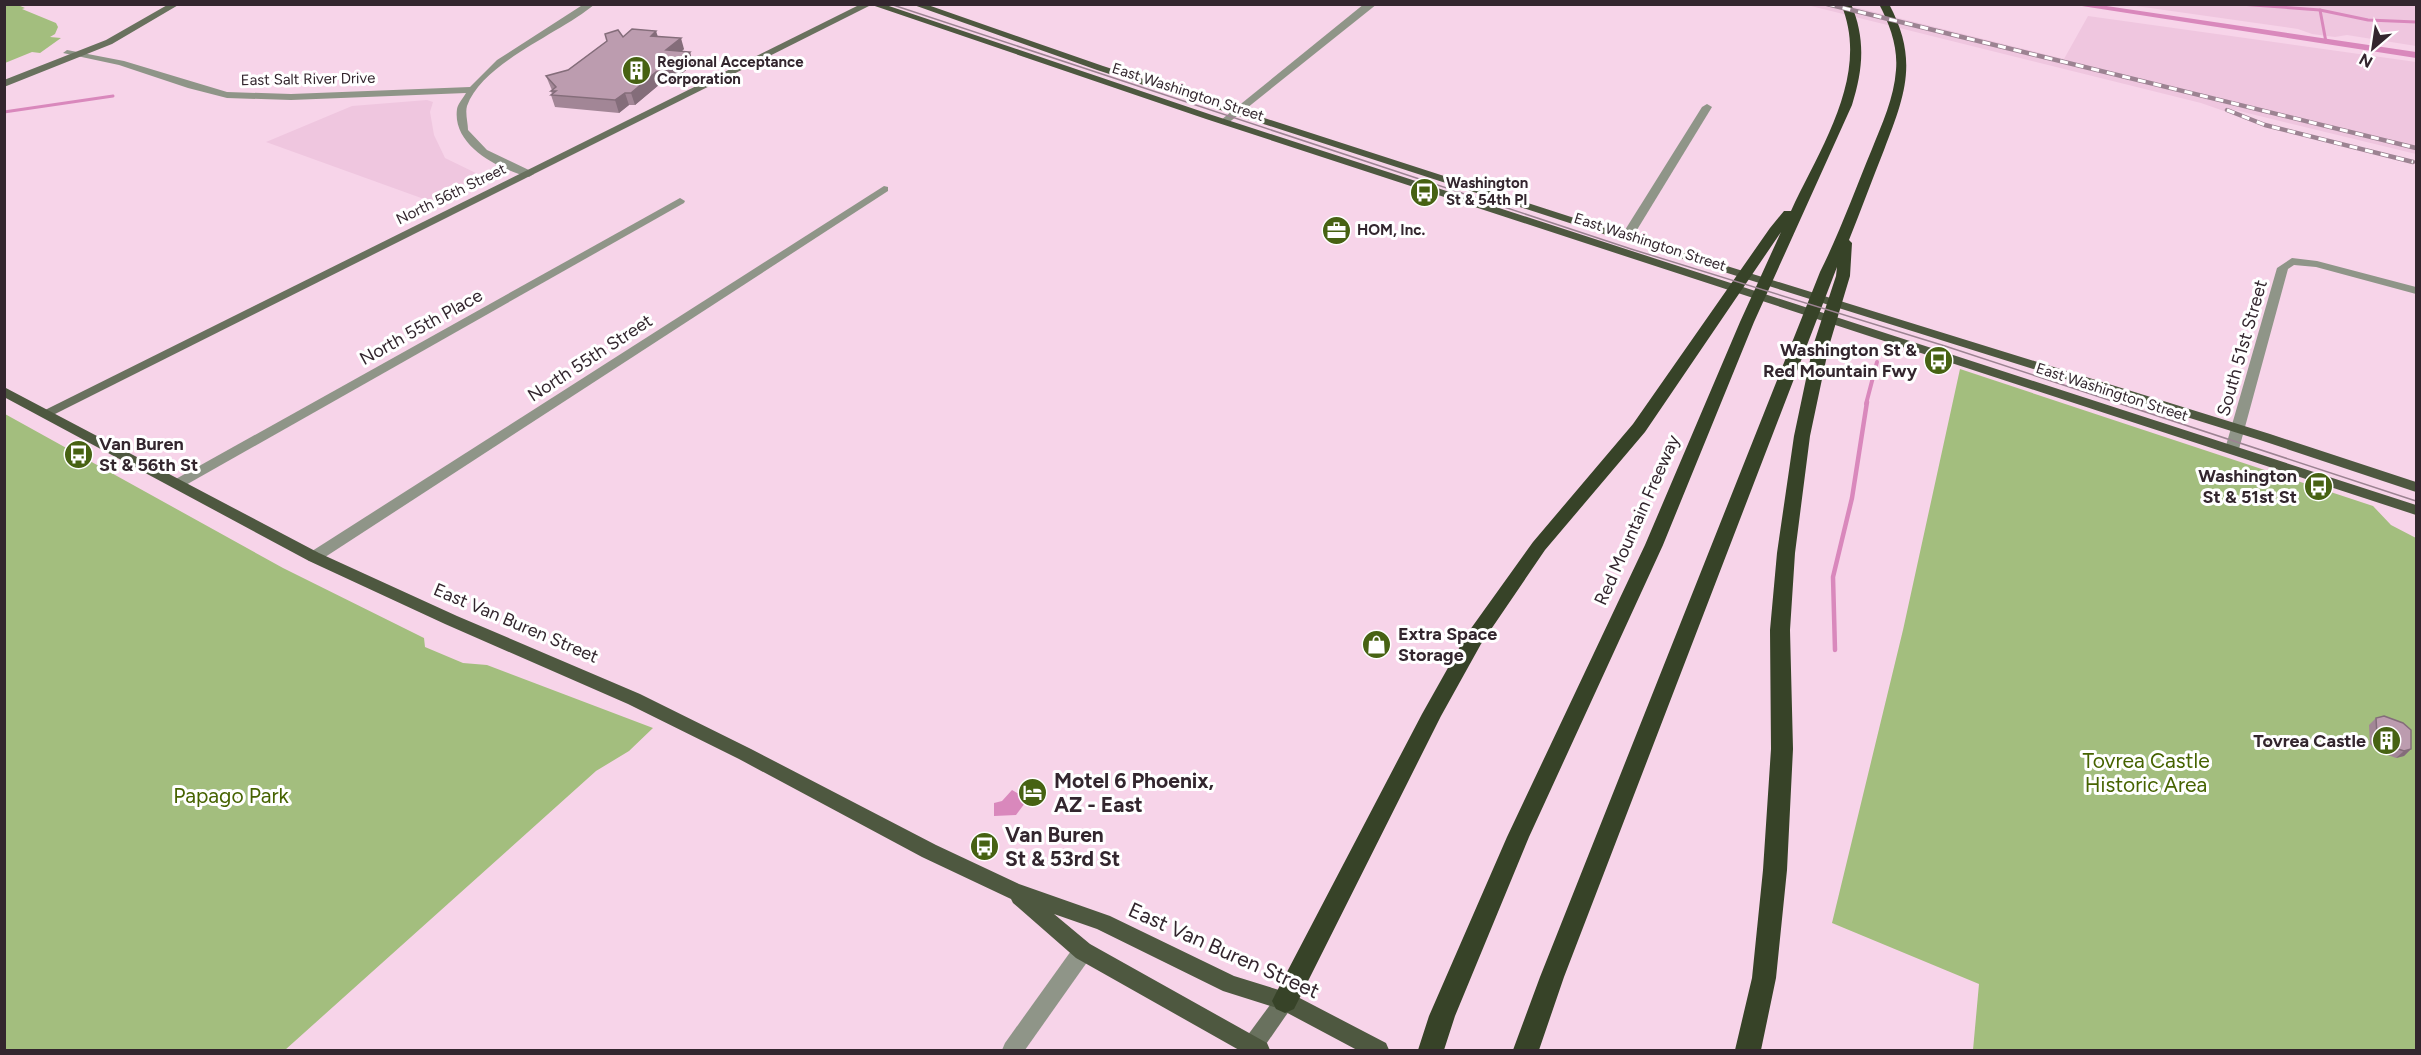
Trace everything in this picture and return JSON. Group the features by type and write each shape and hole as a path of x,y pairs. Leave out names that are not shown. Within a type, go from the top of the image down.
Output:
{"highway":[{"name":"Red Mountain Freeway","path":"1431,1050 1442,1016 1518,837 1672,503 1747,322 1846,105 1855,79 1858,48 1846,4"},
{"path":"1527,1048 1800,341 1827,272 1845,235 1899,92 1902,66 1898,35 1884,4"},
{"path":"1285,1001 1432,714 1474,639 1539,546 1639,428 1775,231 1804,197"},
{"path":"1748,1050 1764,978 1775,870 1782,749 1780,630 1786,553 1802,436 1821,346 1843,276 1845,235"}],"main road":[{"name":"East Washington Street","path":"871,4 1224,122 2416,510"},
{"name":"East Washington Street","path":"915,4 1100,68 1238,110 1626,238 2238,428 2416,487"},
{"name":"East Van Buren Street","path":"4,391 314,557 451,620 634,699 745,754 928,851 1013,891 1103,922 1230,984 1285,1001 1378,1050"},
{"name":"East Van Buren Street","path":"1013,891 1083,951 1254,1049"}],"street":[{"path":"4,76 67,53 116,31 163,4"},
{"path":"4,84 80,55 132,30 176,4"},
{"path":"528,174 494,160 480,151 462,131 460,111 470,90 506,59 591,4"},
{"name":"North 56th Street","path":"46,413 871,4"},
{"path":"1224,122 1367,6 1373,4"},
{"name":"East Salt River Drive","path":"67,53 121,63 200,89 227,95 279,98 470,90"},
{"path":"1626,238 1707,107"},
{"name":"North 55th Street","path":"314,557 885,189"},
{"name":"North 55th Place","path":"179,483 680,201"},
{"name":"South 51st Street","path":"2232,449 2283,268 2292,261 2317,264 2416,291"},
{"path":"1013,1050 1083,951"},
{"path":"1254,1049 1285,1001"}],"shaded area":[{"path":"1807,5 1846,5 2064,59 2088,16 2416,62 2416,154 2235,110 2224,111 2201,103"},
{"path":"2129,5 2416,5 2416,46 2347,35 2335,37 2312,34 2298,29"},
{"path":"427,100 433,102 430,112 434,135 445,158 484,177 435,203 266,142 352,106"},
{"path":"1012,790 1028,799 1016,815 994,816 994,803 1002,801"}],"green space":[{"path":"5,4 18,5 25,8 22,9 56,23 58,27 55,34 50,37 61,38 40,53 32,52 5,63"},
{"name":"Tovrea Castle Historic Area","path":"1960,369 2373,506 2391,525 2416,538 2416,1050 1973,1050 1979,984 1832,923 1903,630"},
{"name":"Papago Park","path":"5,414 283,568 424,638 425,647 463,663 487,665 653,728 629,751 596,771 285,1050 5,1050"}],"building":[{"name":"Regional Acceptance Corporation","path":"632,29 656,31 651,36 681,38 666,50 690,52 669,70 656,72 631,93 625,93 615,100 551,95 556,91 551,91 556,87 546,76 568,70 607,41 605,34 618,30 623,37"},
{"path":"2384,716 2403,723 2411,730 2411,749 2404,751 2384,744 2377,736 2376,718"}],"waterway":[{"path":"2073,4 2416,55"},
{"path":"2240,4 2320,10"},
{"path":"2320,10 2368,20 2416,22"},
{"path":"2320,10 2326,42"},
{"path":"4,112 113,96"},
{"path":"1866,404 1877,362"},
{"path":"1835,650 1833,577 1852,498 1867,402"}],"tram line":[{"path":"890,4 1631,249 1945,346 2416,501"}],"railway":[{"path":"1827,4 2416,148"},
{"path":"2227,110 2265,125 2413,162"}],"place":[{"name":"Regional Acceptance Corporation","path":"636,71"},
{"name":"Washington St & 54th Pl","path":"1425,192"},
{"name":"HOM, Inc.","path":"1336,230"},
{"name":"Washington St & Red Mountain Fwy","path":"1938,360"},
{"name":"Van Buren St & 56th St","path":"78,454"},
{"name":"Washington St & 51st St","path":"2318,486"},
{"name":"Extra Space Storage","path":"1377,644"},
{"name":"Tovrea Castle","path":"2387,741"},
{"name":"Motel 6 Phoenix, AZ - East","path":"1033,792"},
{"name":"Van Buren St & 53rd St","path":"984,846"}]}
